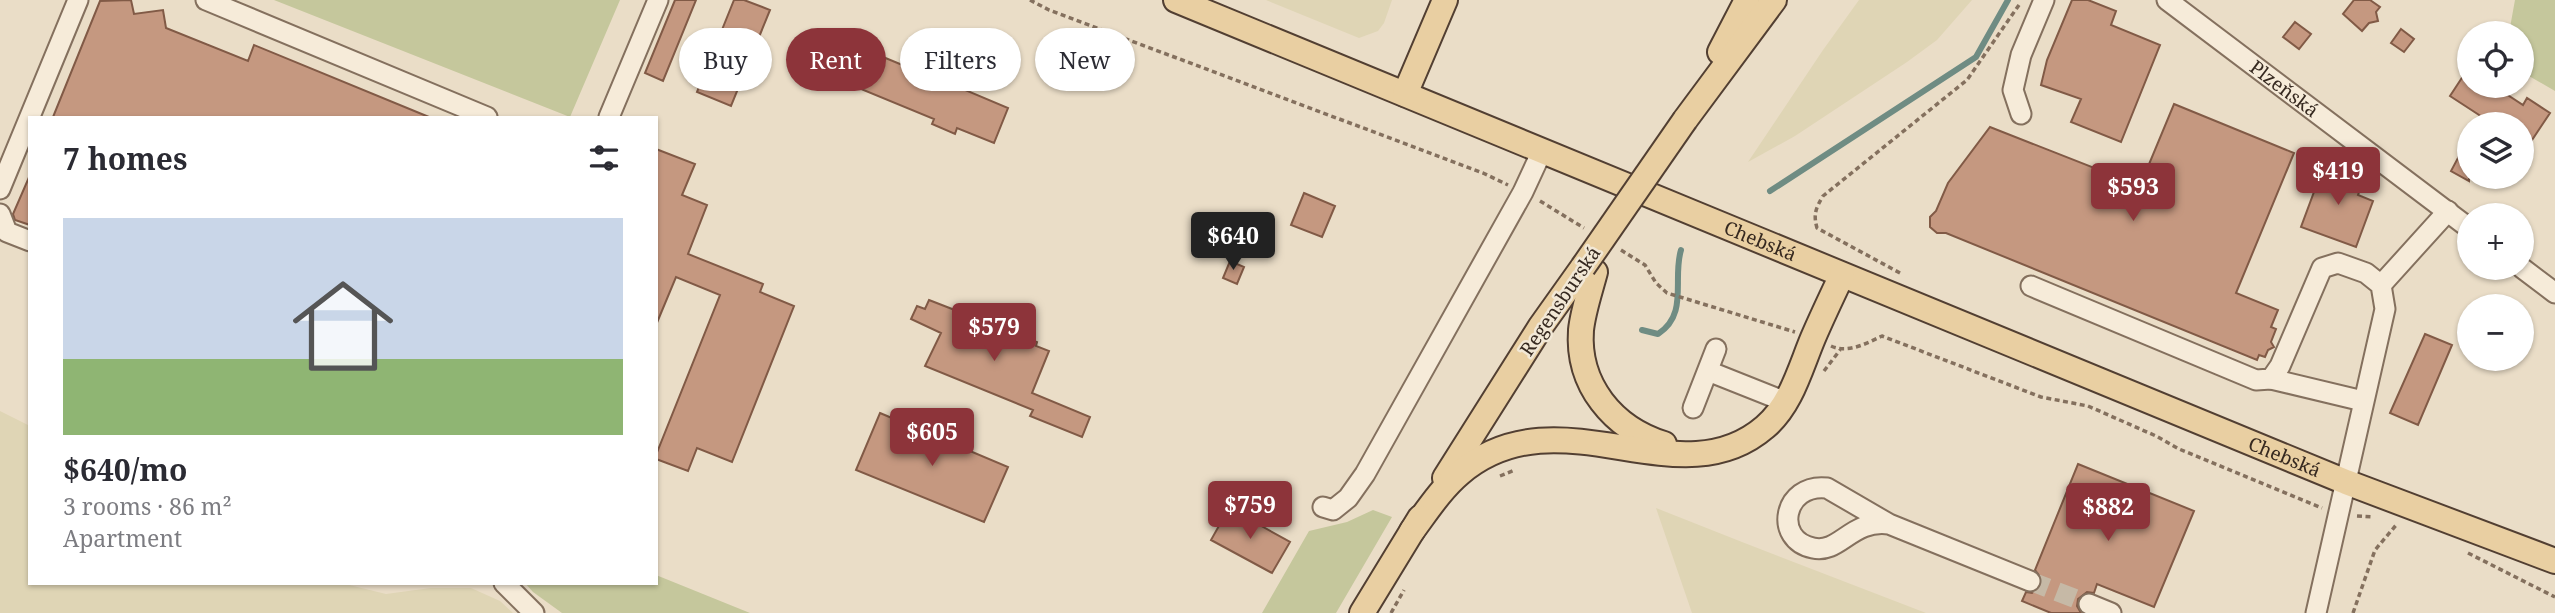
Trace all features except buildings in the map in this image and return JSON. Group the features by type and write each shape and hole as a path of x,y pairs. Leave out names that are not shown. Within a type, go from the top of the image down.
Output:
{"main road":[{"name":"Chebská","path":"1176,0 2346,482 2555,561"},
{"path":"1405,94 1445,0"},
{"path":"1702,91 1747,0"},
{"name":"Regensburská","path":"1362,613 1541,326 1589,269 1607,235 1702,91 1774,0"},
{"path":"1589,269 1581,330 1582,358 1589,383 1600,401 1623,423 1653,441 1713,452"},
{"path":"1412,531 1459,473 1486,455 1525,442 1552,438 1667,454 1713,452 1733,445 1765,426 1786,402 1842,275"}],"street":[{"path":"30,116 78,0"},
{"path":"206,0 485,116"},
{"path":"609,116 658,0"},
{"path":"2021,114 2013,90 2021,55 2044,0"},
{"name":"Plzeňská","path":"2167,0 2457,218"},
{"path":"0,189 28,121"},
{"path":"1323,507 1333,510 1348,498 1365,474 1523,192 1542,151"},
{"path":"2381,285 2448,211"},
{"path":"0,214 7,232 28,241"},
{"path":"2271,379 2280,366 2322,268 2338,263 2366,274 2381,285 2385,309 2346,482"},
{"path":"2534,277 2555,293"},
{"path":"2031,286 2256,380 2271,379 2363,401"},
{"path":"1693,408 1716,349"},
{"path":"1707,371 1786,402"},
{"name":"Chebská","path":"2316,613 2346,482"},
{"path":"1889,524 1866,524 1832,546 1822,549 1811,548 1795,538 1788,520 1789,511 1798,495 1817,487 1837,492 1889,524 2030,581"},
{"path":"506,585 534,613"},
{"path":"2089,604 2111,613"}],"path":[{"path":"1030,0 1062,15 1483,173 1607,235 1645,265 1656,283 1667,293 1813,338 1840,350 1882,336 2041,397 2088,406 2179,449 2337,515 2375,517"},
{"path":"1906,276 1817,228 1814,218 1816,208 1823,196 1967,80 2022,0"},
{"path":"1819,380 1840,350"},
{"path":"1499,477 1518,468"},
{"path":"2353,613 2375,550 2400,519"},
{"path":"2459,549 2555,597"},
{"path":"1391,613 1409,581"}],"shaded area":[{"path":"1266,0 1392,0 1384,23 1378,31 1359,38"},
{"path":"1859,0 1972,0 1937,40 1907,62 1795,136 1748,162 1823,50"},
{"path":"0,411 28,425 28,585 349,585 386,594 431,588 471,588 500,601 513,613 0,613"},
{"path":"1656,508 1742,542 1926,613 1692,613"}],"green space":[{"path":"274,0 620,0 570,116"},
{"path":"2515,0 2555,0 2555,91 2534,79 2534,21 2511,21"},
{"path":"1373,510 1392,517 1336,613 1262,613 1309,531 1347,522"},
{"path":"658,576 750,613 562,613 527,585 658,585"}],"waterway":[{"path":"1770,191 1976,57 2008,0"},
{"path":"1642,330 1658,334 1668,326 1673,317 1677,306 1681,250"}],"tunnel":[{"path":"2030,581 2089,604"}]}
